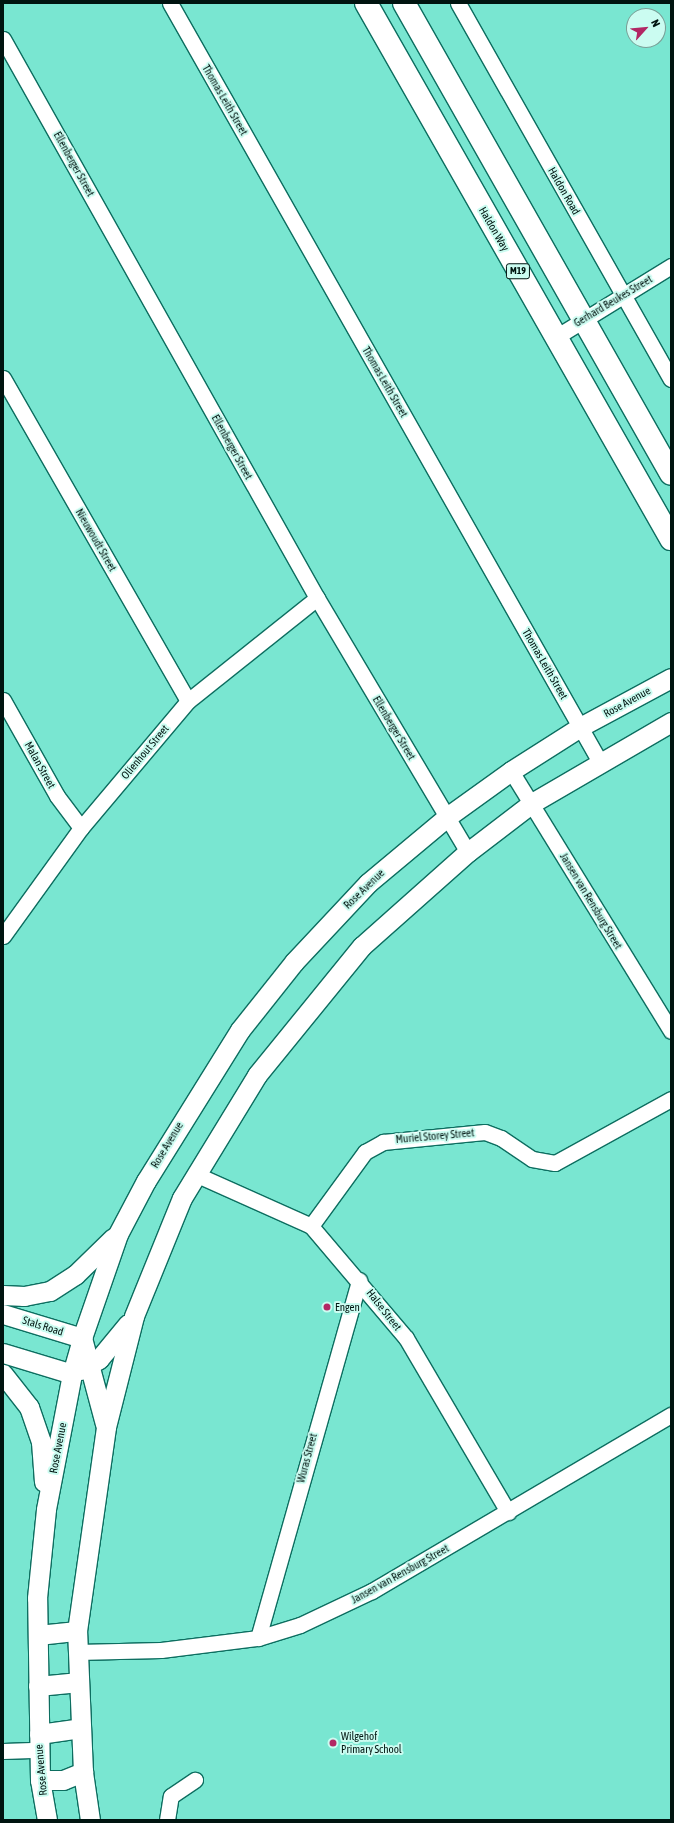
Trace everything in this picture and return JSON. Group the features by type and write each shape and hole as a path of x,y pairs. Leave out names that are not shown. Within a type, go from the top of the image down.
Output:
{"highway":[{"name":"Haldon Way","path":"366,3 556,337 664,510 671,539"},
{"path":"404,3 671,474"},
{"path":"438,130 468,115"}],"street":[{"name":"Thomas Leith Street","path":"170,3 600,762"},
{"name":"Haldon Road","path":"458,3 622,295 671,379"},
{"name":"Ellenberger Street","path":"3,39 317,598 468,852"},
{"name":"Gerhard Beukes Street","path":"556,337 583,318 671,266"},
{"name":"Nieuwoudt Street","path":"3,378 188,701"},
{"name":"Olienhout Street","path":"3,936 81,828 188,701 317,598"},
{"name":"Rose Avenue","path":"47,1820 40,1780 37,1598 46,1509 72,1374 82,1338 118,1234 171,1137 240,1030 294,962 368,883 446,817 511,771 580,727 671,678"},
{"name":"Malan Street","path":"3,700 57,796 81,828"},
{"path":"90,1820 83,1772 77,1631 106,1427 134,1316 152,1265 195,1174 257,1075 325,987 362,946 468,852 532,803 671,722"},
{"name":"Jansen van Rensburg Street","path":"511,771 671,1031"},
{"name":"Muriel Storey Street","path":"311,1226 365,1152 383,1142 485,1132 501,1138 532,1159 555,1163 671,1099"},
{"name":"Halse Street","path":"195,1174 311,1226 359,1280 406,1338 508,1512"},
{"path":"3,1295 24,1296 50,1291 75,1275 118,1234"},
{"name":"Wuras Street","path":"258,1638 359,1280"},
{"name":"Stals Road","path":"3,1314 82,1338"},
{"path":"3,1353 72,1374 91,1365 110,1348 134,1316"},
{"path":"82,1338 91,1365 106,1427"},
{"path":"3,1374 29,1406 41,1442 46,1509"},
{"name":"Jansen van Rensburg Street","path":"77,1652 161,1650 258,1638 300,1625 372,1591 671,1415"},
{"path":"38,1635 77,1631"},
{"path":"38,1686 79,1682"},
{"path":"3,1751 39,1742 81,1728"},
{"path":"40,1780 64,1780 83,1772"},
{"path":"167,1820 171,1796 195,1780"}],"place":[{"name":"Engen","path":"327,1307"},
{"name":"Wilgehof Primary School","path":"333,1743"}]}
